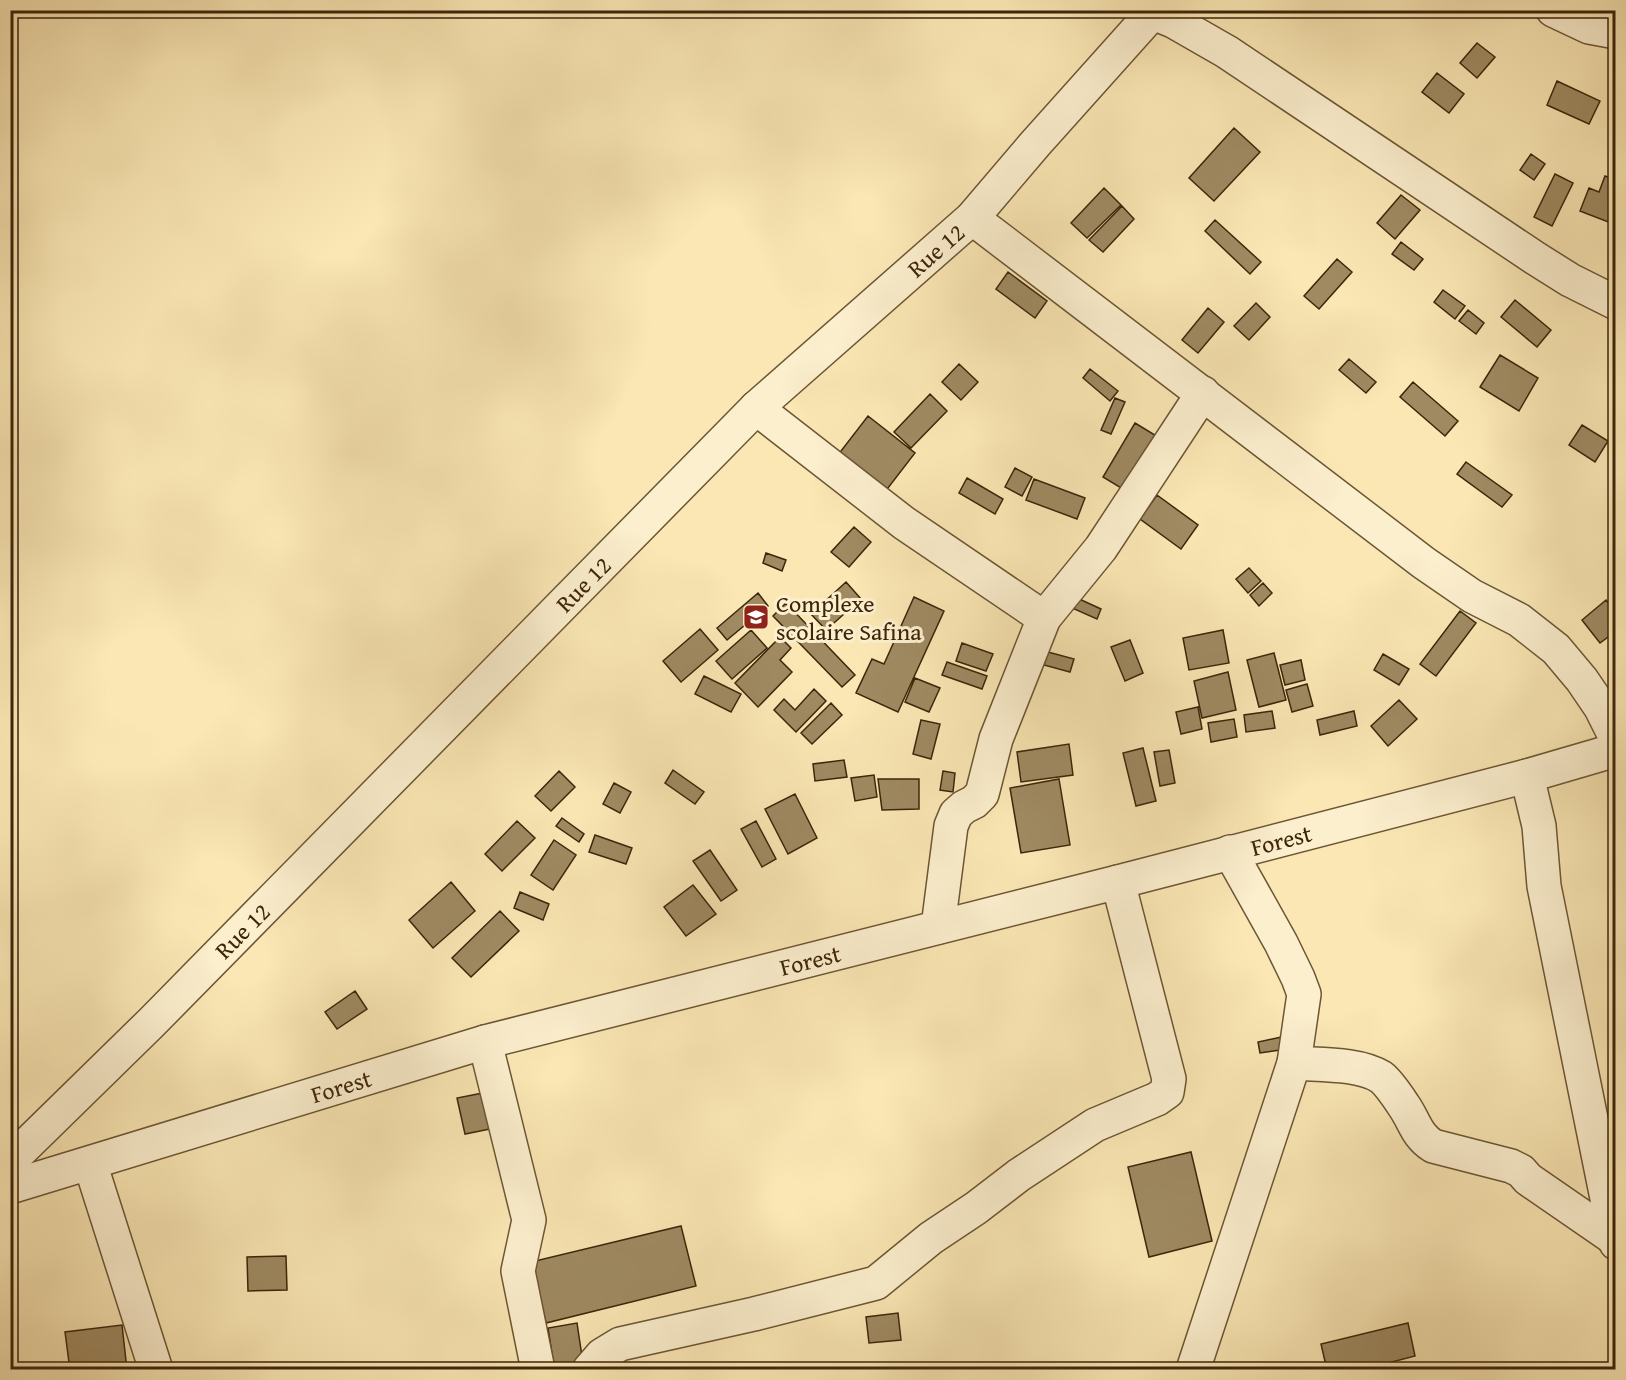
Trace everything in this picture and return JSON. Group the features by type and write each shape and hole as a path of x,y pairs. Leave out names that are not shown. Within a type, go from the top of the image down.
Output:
{"street":[{"path":"1554,10 1601,23"},
{"path":"1151,11 1227,52 1534,258 1570,280 1616,303"},
{"name":"Rue 12","path":"10,1161 151,1023 756,408 972,218 1151,11"},
{"path":"972,218 1424,563 1472,596 1519,620 1556,649 1582,680 1601,708 1616,738"},
{"path":"938,927 951,826 956,814 982,794 996,739 1044,618 1101,548 1203,393"},
{"path":"756,408 904,523 1044,618"},
{"name":"Forest","path":"10,1187 485,1042 1118,882 1527,776 1616,750"},
{"path":"1527,776 1539,826 1544,886 1615,1241"},
{"path":"1193,1370 1294,1063 1304,994 1281,943 1230,852"},
{"path":"589,1370 602,1355 620,1344 754,1314 876,1283 931,1238 976,1208 1019,1175 1095,1125 1157,1100 1167,1092 1169,1079 1118,882"},
{"path":"485,1042 529,1220 518,1271 538,1370"},
{"path":"1294,1063 1365,1070 1382,1078 1405,1107 1422,1139 1433,1146 1511,1166 1521,1171 1528,1179 1615,1241"},
{"path":"90,1162 156,1370"}],"building":[{"path":"1477,43 1495,57 1477,78 1460,63"},
{"path":"1437,73 1464,94 1449,113 1422,92"},
{"path":"1557,81 1600,101 1589,124 1547,105"},
{"path":"1234,128 1260,152 1214,201 1189,178"},
{"path":"1531,154 1545,164 1534,180 1520,170"},
{"path":"1555,174 1573,183 1552,226 1534,217"},
{"path":"1605,176 1616,180 1616,225 1580,211 1589,188 1599,192"},
{"path":"1104,188 1121,205 1087,238 1071,223"},
{"path":"1401,195 1420,210 1395,239 1377,223"},
{"path":"1122,206 1134,219 1103,252 1089,240"},
{"path":"1215,220 1261,262 1250,274 1205,231"},
{"path":"1401,242 1423,259 1414,270 1392,254"},
{"path":"1337,259 1352,272 1319,309 1304,296"},
{"path":"1008,272 1047,301 1035,318 996,289"},
{"path":"1443,290 1465,306 1455,319 1434,302"},
{"path":"1515,300 1551,330 1537,347 1501,317"},
{"path":"1256,303 1270,317 1249,340 1234,326"},
{"path":"1208,308 1224,322 1198,353 1182,340"},
{"path":"1468,310 1484,323 1476,334 1459,321"},
{"path":"1500,355 1538,378 1519,411 1480,387"},
{"path":"1349,359 1376,382 1366,393 1339,370"},
{"path":"959,364 978,382 961,400 942,382"},
{"path":"1090,369 1118,391 1110,401 1083,378"},
{"path":"1413,382 1458,421 1445,436 1400,397"},
{"path":"930,394 947,411 911,448 894,432"},
{"path":"1115,398 1125,402 1111,434 1101,430"},
{"path":"868,416 915,453 881,497 834,460"},
{"path":"1135,423 1163,440 1131,494 1103,477"},
{"path":"1582,425 1608,441 1595,462 1569,445"},
{"path":"1466,462 1512,495 1502,507 1457,474"},
{"path":"1015,468 1032,477 1022,496 1005,487"},
{"path":"967,478 1003,499 995,514 959,493"},
{"path":"1034,479 1085,498 1077,519 1026,500"},
{"path":"1157,495 1198,525 1181,549 1140,519"},
{"path":"854,527 871,542 849,567 831,552"},
{"path":"766,553 786,560 782,571 763,563"},
{"path":"1249,568 1261,581 1248,593 1236,579"},
{"path":"846,582 861,599 826,630 811,614"},
{"path":"1263,583 1272,593 1259,606 1250,595"},
{"path":"758,593 768,606 727,640 717,628"},
{"path":"914,597 944,611 898,712 856,693 872,659 884,664"},
{"path":"1077,598 1101,609 1097,619 1072,608"},
{"path":"1606,600 1616,613 1616,631 1600,643 1582,620"},
{"path":"786,603 855,675 842,687 773,616"},
{"path":"1460,611 1476,623 1436,676 1420,664"},
{"path":"700,629 718,650 681,682 663,661"},
{"path":"751,630 767,648 732,679 716,661"},
{"path":"1223,630 1229,663 1189,670 1183,638"},
{"path":"780,637 791,648 780,660 792,672 758,707 735,683"},
{"path":"1130,640 1143,673 1125,681 1111,647"},
{"path":"962,643 993,654 986,671 956,661"},
{"path":"1048,652 1074,659 1070,672 1044,665"},
{"path":"1274,653 1286,700 1259,707 1247,660"},
{"path":"1383,654 1409,669 1399,685 1374,670"},
{"path":"1301,660 1305,680 1285,685 1280,665"},
{"path":"947,662 987,676 982,689 942,675"},
{"path":"1228,672 1236,710 1202,718 1194,681"},
{"path":"704,676 741,694 731,712 695,694"},
{"path":"915,678 940,688 929,712 905,702"},
{"path":"1307,684 1313,706 1292,712 1286,690"},
{"path":"814,689 826,701 796,732 774,710 784,699 795,710"},
{"path":"1399,700 1417,719 1388,746 1371,726"},
{"path":"831,703 842,715 812,744 801,733"},
{"path":"1198,707 1202,729 1181,734 1176,712"},
{"path":"1272,711 1275,728 1246,732 1244,715"},
{"path":"1354,711 1357,726 1320,735 1317,720"},
{"path":"1234,719 1237,737 1211,742 1208,723"},
{"path":"921,720 940,724 931,759 913,754"},
{"path":"1069,744 1073,775 1021,782 1017,752"},
{"path":"1143,748 1156,801 1136,806 1123,753"},
{"path":"1169,750 1175,783 1160,786 1154,752"},
{"path":"844,760 847,777 815,781 813,764"},
{"path":"673,770 704,792 695,804 665,783"},
{"path":"559,771 575,787 551,811 535,796"},
{"path":"943,771 955,773 953,792 940,790"},
{"path":"874,775 877,797 855,801 851,778"},
{"path":"878,779 919,779 919,809 882,810"},
{"path":"1059,779 1070,845 1021,853 1010,788"},
{"path":"614,783 631,792 620,813 603,804"},
{"path":"795,794 817,838 788,854 765,809"},
{"path":"562,818 584,834 579,842 556,826"},
{"path":"517,821 535,838 502,871 485,854"},
{"path":"756,821 776,859 762,867 741,829"},
{"path":"595,835 632,848 626,864 589,852"},
{"path":"554,840 576,855 553,890 531,875"},
{"path":"710,850 737,890 721,901 693,861"},
{"path":"451,882 475,911 433,948 409,920"},
{"path":"693,885 716,914 686,936 664,907"},
{"path":"520,892 549,904 543,920 514,908"},
{"path":"500,911 519,931 471,977 452,958"},
{"path":"355,991 367,1009 337,1029 325,1012"},
{"path":"1291,1035 1293,1048 1260,1053 1258,1042"},
{"path":"493,1091 500,1127 465,1134 457,1098"},
{"path":"1191,1152 1212,1241 1149,1257 1128,1167"},
{"path":"681,1226 696,1286 546,1323 531,1262"},
{"path":"286,1256 287,1290 248,1291 247,1257"},
{"path":"898,1313 901,1340 869,1343 866,1317"},
{"path":"577,1323 583,1363 554,1367 548,1328"},
{"path":"1408,1323 1415,1356 1361,1370 1327,1370 1321,1344"},
{"path":"122,1325 127,1370 70,1370 65,1332"}],"place":[{"name":"Complexe scolaire Safina","path":"756,617"}]}
